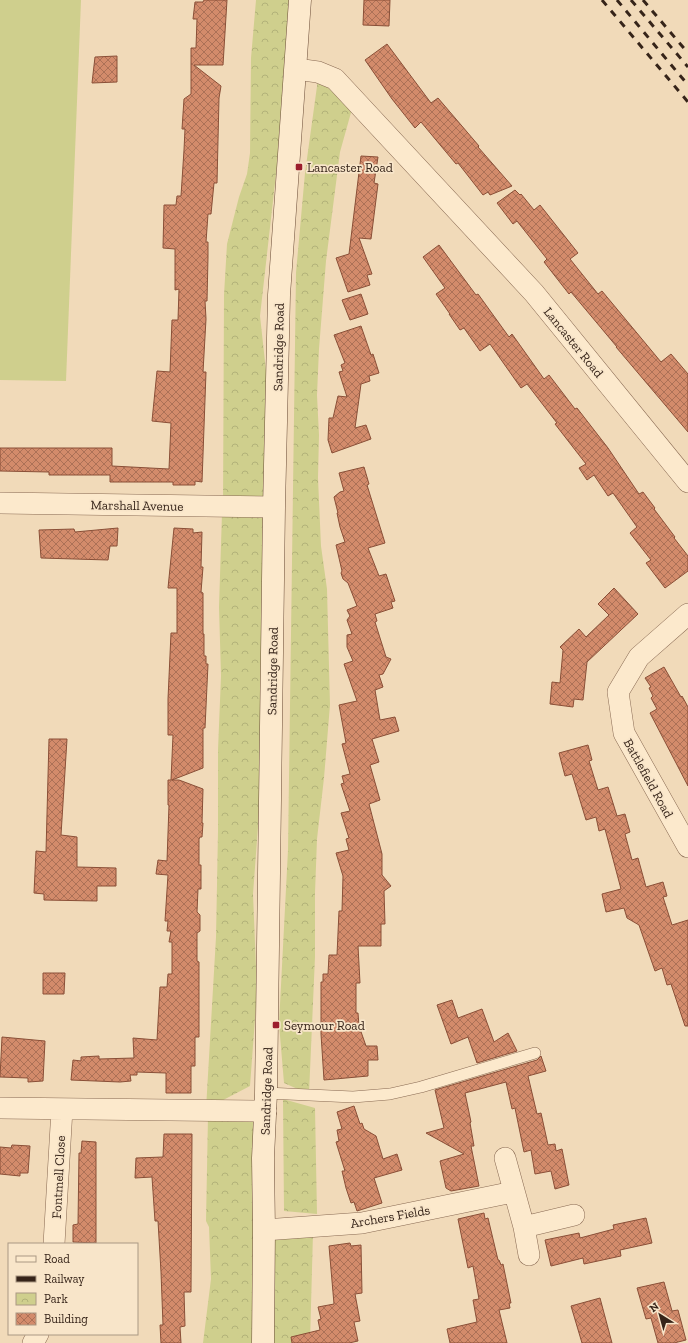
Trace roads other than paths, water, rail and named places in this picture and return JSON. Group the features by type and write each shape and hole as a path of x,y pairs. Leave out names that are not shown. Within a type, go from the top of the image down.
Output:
{"main road":[{"name":"Sandridge Road","path":"263,1343 263,1158 266,1102 274,506 279,295 300,0"}],"street":[{"name":"Lancaster Road","path":"296,69 318,72 335,79 534,293 688,482"},
{"name":"Marshall Avenue","path":"0,503 274,506"},
{"name":"Battlefield Road","path":"688,614 639,657 618,692 624,733 688,846"},
{"path":"0,1108 62,1109 266,1102"},
{"name":"Fontmell Close","path":"54,1243 62,1109"},
{"path":"505,1158 524,1227 529,1255"},
{"name":"Archers Fields","path":"264,1230 362,1223 514,1192"},
{"path":"524,1227 574,1215"}],"lane":[{"path":"266,1102 390,1094 421,1087 535,1054"}],"railway":[{"path":"602,0 688,102"},
{"path":"617,0 688,85"},
{"path":"631,0 688,67"},
{"path":"643,0 688,53"}],"place":[{"name":"Lancaster Road","path":"299,167"},
{"name":"Seymour Road","path":"276,1025"}]}
